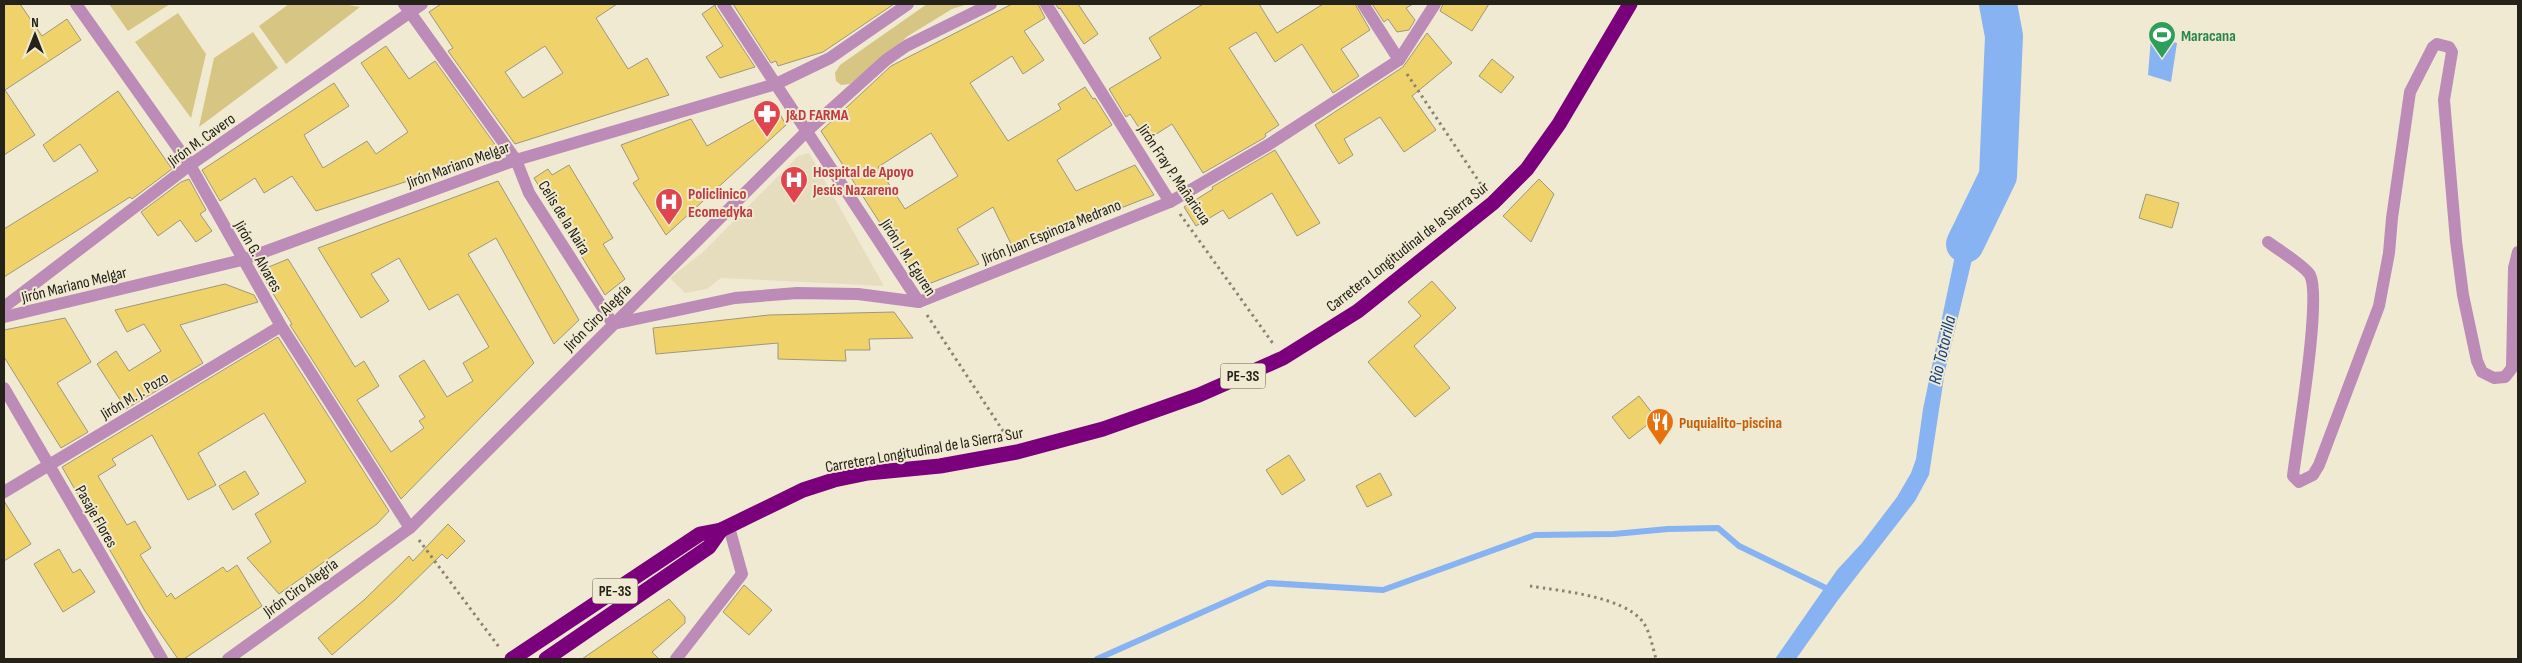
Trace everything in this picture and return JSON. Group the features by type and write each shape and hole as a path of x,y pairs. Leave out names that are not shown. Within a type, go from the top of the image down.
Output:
{"highway":[{"name":"Carretera Longitudinal de la Sierra Sur","path":"725,529 803,490 834,480 868,473 940,466 1017,452 1103,429 1199,395 1283,358 1358,311 1493,203 1527,169 1559,124 1630,4"},
{"name":"PE-3S","path":"507,655 700,534 725,529"},
{"name":"PE-3S","path":"546,659 709,548 725,529"}],"street":[{"name":"Jirón G. Alvares","path":"76,4 190,165 281,326 410,528"},
{"name":"Jirón M. Cavero","path":"4,307 190,165 407,8 422,4"},
{"name":"Jirón J. M. Eguren","path":"724,4 919,302"},
{"name":"Jirón Mariano Melgar","path":"4,318 242,260 516,160 776,84 830,58 908,4"},
{"name":"Jirón Ciro Alegría","path":"228,659 410,528 807,131 886,60 906,46 991,4"},
{"name":"Jirón Fray P. Mañaricua","path":"1046,4 1170,202"},
{"path":"1363,4 1399,60"},
{"name":"Jirón Juan Espinoza Medrano","path":"614,324 735,298 796,293 858,294 919,302 1170,202 1268,145 1399,60 1435,4"},
{"name":"Celis de la Naira","path":"407,8 516,160 529,193 614,324"},
{"path":"2268,242 2310,274 2312,284 2312,335 2294,476 2299,482 2313,475 2319,465 2379,306 2389,253 2392,218 2410,92 2434,47 2438,44 2449,47 2452,52 2444,100 2456,242 2463,295 2477,361 2482,372 2494,378 2506,377 2512,368 2514,268 2518,252"},
{"name":"Jirón M. J. Pozo","path":"4,492 281,326"},
{"name":"Pasaje Flores","path":"4,388 162,659"},
{"path":"676,659 740,578 742,569 725,529"}],"path":[{"path":"1399,60 1493,203"},
{"name":"Jirón Fray P. Mañaricua","path":"1170,202 1225,274 1283,358"},
{"name":"Jirón J. M. Eguren","path":"919,302 1017,452"},
{"path":"410,528 507,655"},
{"path":"1530,586 1569,592 1630,610 1644,623 1656,659"}],"shaded area":[{"path":"109,4 170,4 128,31"},
{"path":"289,4 343,4 360,7 286,64 259,26"},
{"path":"927,4 968,4 952,9 908,36 850,84 841,85 836,81 835,73 840,65"},
{"path":"178,13 206,54 191,118 135,42"},
{"path":"253,32 278,68 199,127 214,58"},
{"name":"Hospital de Apoyo Jesús Nazareno","path":"809,153 884,286 721,278 707,289 685,293 670,278 703,252 798,156"}],"water":[{"name":"Maracana","path":"2151,37 2177,43 2171,82 2148,75"},
{"path":"1975,198 1993,199 1978,235 1945,371 1929,475 1915,501 1838,600 1796,659 1775,659 1837,570 1862,543 1897,497 1911,473 1916,459 1923,409 1957,246"}],"building":[{"path":"4,4 20,4 42,36 67,19 81,40 5,90 35,135 4,155"},
{"path":"441,4 617,4 596,18 628,69 647,58 669,95 515,144 448,51 453,48 429,12","holes":["545,46 563,73 523,98 505,72"]},
{"path":"733,4 894,4 823,52 778,66 776,61 771,63"},
{"path":"1012,4 1038,4 1045,18 1024,31 1044,60 1023,74 1012,56 970,83 1008,141 1061,109 1058,104 1085,87 1093,99 1095,98 1112,125 1057,160 1076,191 1135,165 1154,195 1014,250 993,207 957,229 979,264 921,287 821,131 891,66","holes":["931,133 958,176 905,209 878,167"]},
{"path":"1055,4 1078,4 1098,34 1084,44 1060,8"},
{"path":"1203,4 1259,4 1277,33 1323,4 1355,4 1370,30 1341,49 1359,76 1333,93 1302,44 1275,62 1256,32 1229,48 1279,125 1265,134 1264,138 1203,173 1172,124 1147,140 1130,114 1126,117 1109,89 1161,58 1149,38"},
{"path":"1372,4 1413,4 1406,8 1415,20 1409,30 1397,32 1388,19 1384,22"},
{"path":"1443,4 1489,4 1472,31 1440,11"},
{"path":"715,5 755,67 720,78 706,57 723,46 702,14"},
{"path":"1427,33 1452,63 1412,96 1436,130 1404,152 1380,117 1344,139 1353,155 1339,164 1315,125 1403,67"},
{"path":"386,46 409,79 435,61 499,150 316,211 292,176 264,193 255,178 220,201 202,170 334,83 349,106 304,135 323,168 367,141 376,154 408,132 361,63"},
{"path":"1492,59 1514,77 1501,93 1479,76"},
{"path":"118,91 172,169 132,199 130,197 4,277 4,229 98,171 80,144 54,162 43,145"},
{"path":"776,107 786,125 666,235 633,183 639,179 621,145 691,119 707,146"},
{"path":"1275,150 1320,223 1297,236 1272,193 1229,219 1223,210 1196,226 1184,207 1213,189 1212,187"},
{"path":"569,165 613,238 603,244 625,279 605,295 534,178 548,169 552,175"},
{"path":"189,179 206,210 200,214 212,231 196,242 180,220 158,236 141,212 181,182"},
{"path":"1539,179 1554,194 1531,242 1503,216"},
{"path":"498,181 579,320 554,344 496,238 468,254 534,363 401,499 290,325 292,324 259,271 288,259 355,367 364,361 379,386 357,400 391,452 424,428 419,421 425,417 399,376 424,360 447,397 473,381 463,363 489,347 458,294 429,310 399,258 371,274 389,301 361,318 318,248"},
{"path":"2146,194 2179,203 2172,228 2139,218"},
{"path":"1432,281 1456,308 1414,346 1450,388 1415,417 1368,362 1421,316 1408,302"},
{"path":"225,284 254,295 258,302 180,325 203,363 126,409 97,364 116,351 129,371 161,351 144,324 127,332 115,310"},
{"path":"894,312 913,338 869,339 870,350 845,350 846,361 778,359 778,343 656,354 653,328 769,315"},
{"path":"65,318 91,362 57,383 88,432 61,448 4,357 4,330"},
{"path":"278,337 389,511 377,524 279,594 247,558 271,542 255,514 306,482 264,413 198,453 216,485 188,500 152,435 112,459 116,465 98,476 127,525 135,521 151,548 140,555 167,597 171,593 175,599 223,567 227,572 237,565 262,606 184,659 178,659 145,611 62,467"},
{"path":"1639,396 1656,418 1629,439 1612,417"},
{"path":"1289,455 1305,480 1282,495 1266,470"},
{"path":"245,471 259,494 233,510 219,486"},
{"path":"1380,473 1392,495 1367,507 1356,486"},
{"path":"4,501 31,544 4,561"},
{"path":"448,524 465,541 447,559 442,554 395,600 332,655 318,638 364,600 409,556 413,561"},
{"path":"59,549 73,573 80,569 95,592 63,612 34,564"},
{"path":"744,585 772,610 749,635 723,612"},
{"path":"669,599 685,617 685,623 652,652 659,659 582,659"}],"waterway":[{"name":"Rio Totorilla","path":"1965,244 1998,176 2004,36 1998,4"},
{"path":"1097,659 1268,583 1383,590 1535,535 1614,534 1668,529 1718,528 1739,546 1832,591"}],"place":[{"name":"Maracana","path":"2162,59"},
{"name":"J&D FARMA","path":"767,138"},
{"name":"Hospital de Apoyo Jesús Nazareno","path":"794,204"},
{"name":"Policlinico Ecomedyka","path":"669,226"},
{"name":"Puquialito-piscina","path":"1660,446"}]}
